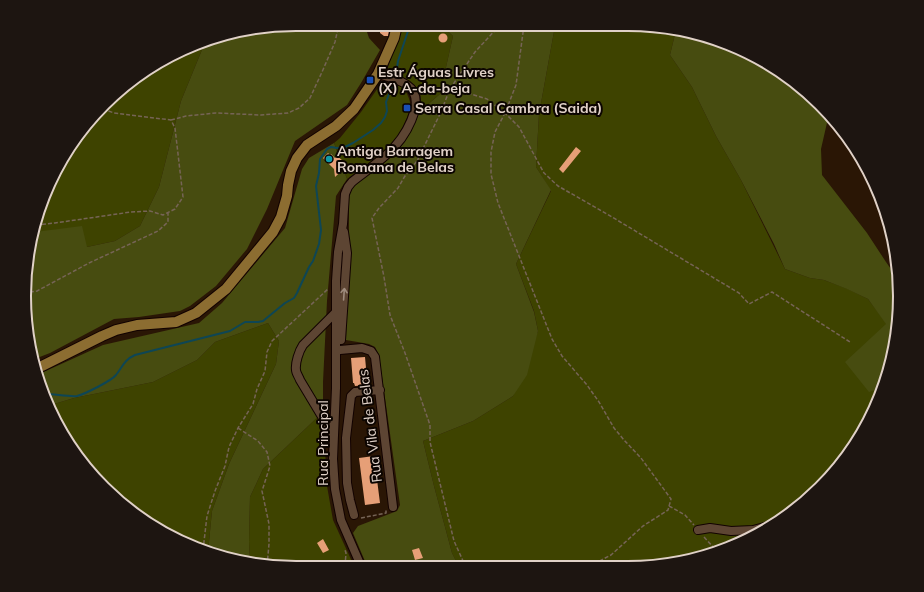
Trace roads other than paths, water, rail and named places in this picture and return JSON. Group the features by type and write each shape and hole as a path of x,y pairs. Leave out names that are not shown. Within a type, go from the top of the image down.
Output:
{"main road":[{"path":"40,366 116,330 137,325 176,322 196,313 226,289 273,232 281,217 287,196 291,171 297,158 307,145 336,126 354,109 378,74 396,31"}],"street":[{"name":"Rua Principal","path":"359,561 341,520 335,489 333,459 336,388 336,281 345,194 348,186 352,182 388,154 396,145 406,131 416,107 415,95 408,85 378,74"},
{"name":"Rua Principal","path":"336,388 347,253 343,224"},
{"path":"334,436 296,371 299,350 336,312"},
{"name":"Rua Vila de Belas","path":"340,350 362,348 371,351 375,357 393,507"},
{"path":"354,515 347,483 346,438 351,396 356,392 380,390"},
{"path":"698,530 710,528 731,531 752,530"}],"waterway":[{"path":"396,75 398,61 408,31"},
{"path":"50,394 81,395 109,381 116,375 126,361 135,355 230,331 245,322 263,321 285,303 294,298 313,261 319,244 321,230 316,186 320,159 327,149 331,147 345,147 373,130 381,123 387,111 386,102 393,84"}],"place":[{"name":"Estr Águas Livres (X) A-da-beja","path":"370,80"},
{"name":"Serra Casal Cambra (Saida)","path":"407,108"},
{"name":"Antiga Barragem Romana de Belas","path":"329,159"}]}
